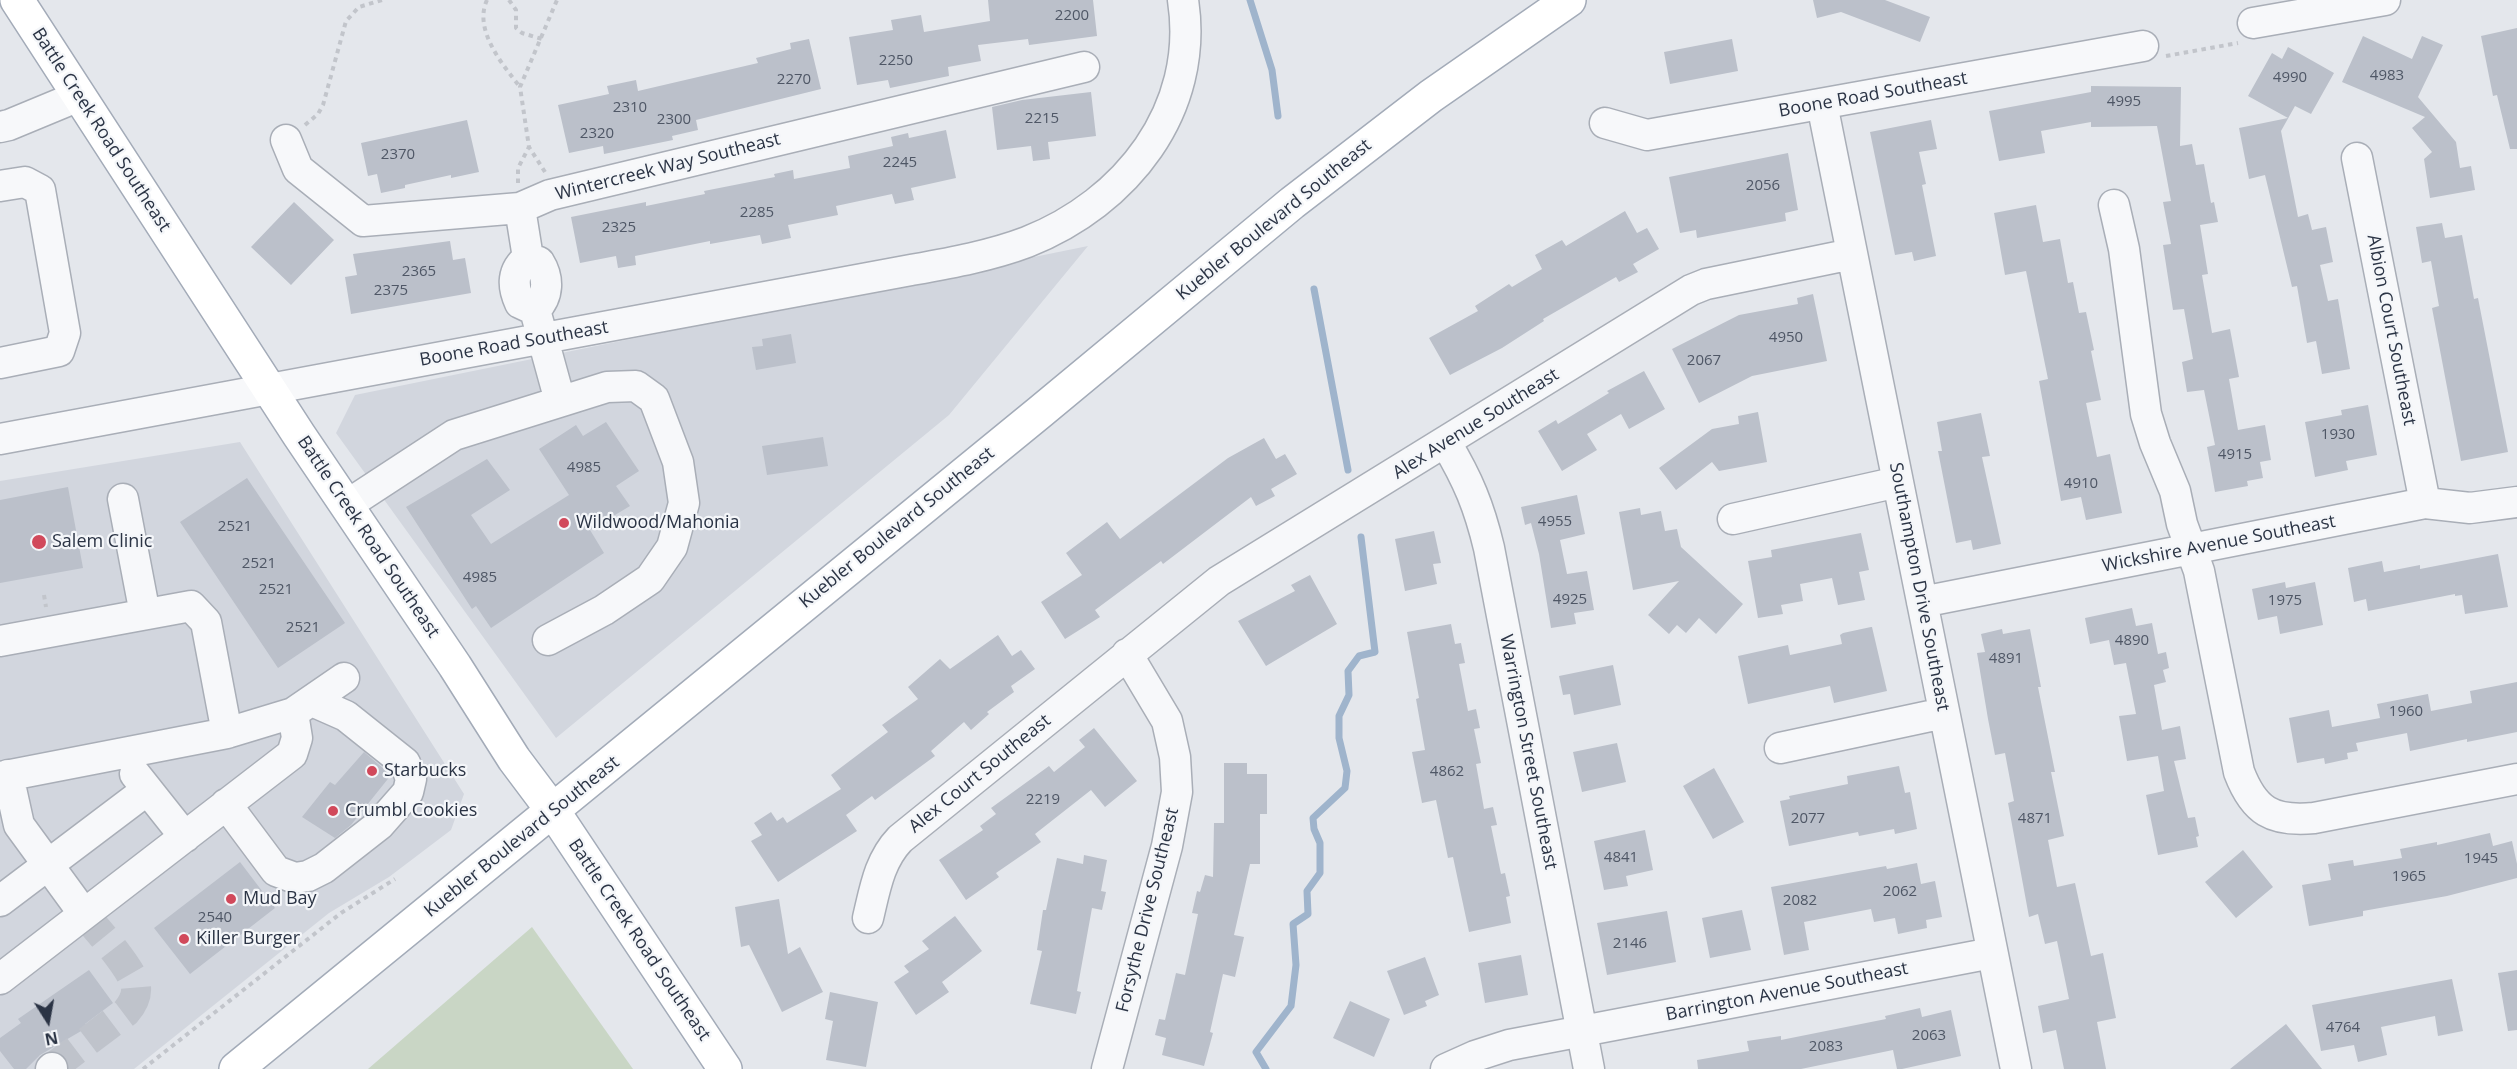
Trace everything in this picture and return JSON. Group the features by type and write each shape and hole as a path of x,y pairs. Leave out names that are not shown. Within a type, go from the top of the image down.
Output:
{"main road":[{"name":"Battle Creek Road Southeast","path":"17,0 514,759 553,811 725,1069"},
{"name":"Kuebler Boulevard Southeast","path":"236,1069 1040,412 1292,203 1431,96 1569,0"}],"street":[{"name":"Boone Road Southeast","path":"0,439 922,268 968,259 1026,242 1072,219 1108,193 1138,163 1161,130 1176,94 1183,64 1186,27 1183,0"},
{"path":"2253,23 2385,0"},
{"name":"Boone Road Southeast","path":"1605,123 1647,135 2143,46"},
{"name":"Wintercreek Way Southeast","path":"286,140 298,169 363,221 520,208 550,195 1084,67"},
{"path":"0,127 79,96"},
{"name":"Southampton Drive Southeast","path":"1822,104 2016,1069"},
{"name":"Albion Court Southeast","path":"2357,158 2425,503"},
{"path":"0,186 25,182 40,190 65,333 59,351 0,363"},
{"path":"2114,205 2124,249 2146,414 2175,491 2182,524 2199,571 2239,772 2248,794 2260,807 2274,815 2295,820 2517,779"},
{"path":"520,208 528,258 539,262 546,279 544,301 535,310 560,401"},
{"name":"Alex Avenue Southeast","path":"1127,654 1219,581 1690,290 1852,254"},
{"path":"347,505 454,435 607,387 636,386 654,399 678,462 684,503 672,547 650,579 604,610 548,640"},
{"name":"Warrington Street Southeast","path":"1446,442 1469,482 1480,511 1489,548 1589,1069"},
{"path":"1733,519 1898,482"},
{"path":"123,499 145,614"},
{"name":"Wickshire Avenue Southeast","path":"1922,602 2425,503 2470,508 2517,502"},
{"path":"0,641 191,606 206,622 227,733"},
{"name":"Alex Court Southeast","path":"868,918 882,863 900,838 1127,654"},
{"name":"Forsythe Drive Southeast","path":"1107,1069 1167,846 1177,792 1175,756 1167,721 1127,654"},
{"path":"84,914 48,864 9,827 4,776 227,733 303,707 344,678"},
{"path":"0,979 292,753 303,707"},
{"path":"226,804 276,871 295,878 308,876 324,868 379,825 408,792 411,779 405,763 346,716 303,707"},
{"path":"1780,748 1944,713"},
{"path":"121,755 185,837"},
{"path":"0,901 147,790"},
{"name":"Barrington Avenue Southeast","path":"1446,1069 1475,1056 1509,1045 1992,953"}],"path":[{"path":"286,140 313,119 323,105 346,21 359,7 382,0"},
{"path":"487,0 483,14 487,34 497,54 520,87 529,147 542,165 550,195"},
{"path":"509,0 516,10 516,28 522,33 542,39"},
{"path":"520,87 557,0"},
{"path":"2143,46 2166,56 2242,42 2247,37 2253,23"},
{"path":"520,208 517,174 529,147"},
{"path":"143,1069 323,927 395,879"}],"shaded area":[{"path":"1088,246 949,415 556,738 336,433 355,395"},
{"path":"240,442 464,794 451,830 389,877 329,913 134,1069 0,1069 0,481"}],"green space":[{"path":"532,927 633,1069 368,1069"}],"building":[{"path":"988,0 1093,0 1097,36 1029,45 1028,39 978,45 981,61 948,67 949,76 890,88 888,80 857,85 849,37 893,30 891,20 921,15 924,32 990,21"},
{"path":"1813,0 1885,0 1930,17 1920,42 1841,12 1817,18"},
{"path":"2517,28 2517,149 2510,149 2497,95 2493,96 2481,36"},
{"path":"2363,36 2412,59 2422,36 2443,45 2418,97 2456,142 2460,168 2471,166 2475,190 2430,198 2424,159 2432,152 2412,128 2425,117 2342,82"},
{"path":"809,39 821,89 696,120 698,130 672,136 673,140 604,154 603,146 569,153 558,105 609,94 607,86 636,80 638,91 758,63 756,58 791,49 790,43"},
{"path":"1732,39 1738,71 1670,84 1664,52"},
{"path":"2288,47 2334,73 2311,114 2295,106 2281,131 2298,217 2308,214 2312,230 2326,227 2333,262 2320,265 2328,301 2338,299 2350,369 2322,374 2316,341 2307,343 2297,286 2292,287 2265,175 2249,179 2239,128 2288,118 2248,96 2272,53 2282,59"},
{"path":"2091,86 2181,87 2180,146 2192,144 2196,165 2204,164 2211,203 2214,202 2218,222 2200,225 2208,274 2202,275 2212,333 2230,329 2239,377 2229,379 2238,430 2265,425 2271,460 2260,462 2263,478 2247,481 2248,486 2215,492 2207,447 2215,445 2204,390 2187,392 2182,362 2193,359 2184,309 2173,310 2163,245 2171,244 2163,202 2171,201 2157,126 2091,127 2091,122 2041,131 2045,153 1999,161 1989,111 2091,92"},
{"path":"1091,92 1096,136 1048,142 1050,159 1033,161 1031,146 997,150 992,107 1022,100"},
{"path":"467,120 479,172 451,178 451,175 381,193 377,174 368,176 361,143"},
{"path":"1931,120 1937,149 1919,152 1926,184 1922,185 1936,256 1914,261 1912,252 1895,255 1870,132"},
{"path":"946,130 956,178 911,188 914,200 895,204 892,194 836,206 838,215 788,225 791,238 762,244 760,235 710,244 710,241 635,256 636,265 618,268 616,256 580,263 571,217 646,202 646,206 705,194 704,191 775,177 774,174 793,170 794,179 850,168 848,156 893,146 891,137 908,133 909,138"},
{"path":"1788,153 1798,210 1785,213 1786,221 1697,238 1696,230 1680,233 1669,177"},
{"path":"294,202 334,240 291,285 251,247"},
{"path":"2036,205 2043,242 2060,239 2068,283 2073,282 2079,313 2086,312 2101,400 2086,403 2097,457 2110,454 2122,513 2086,520 2081,497 2061,501 2039,381 2048,379 2026,271 2005,275 1994,213"},
{"path":"1625,211 1637,233 1647,228 1659,249 1633,264 1638,272 1619,282 1616,277 1543,319 1544,321 1502,348 1450,375 1429,338 1478,311 1475,306 1509,284 1512,287 1542,269 1535,255 1562,240 1566,246"},
{"path":"2442,223 2445,238 2462,235 2474,299 2478,298 2508,452 2461,461 2432,308 2439,306 2431,261 2422,263 2416,227"},
{"path":"450,241 453,260 465,258 471,293 351,314 345,277 357,275 353,254"},
{"path":"1813,294 1827,361 1752,376 1699,403 1672,349 1739,315 1798,304 1797,298"},
{"path":"791,334 796,363 756,370 752,347 763,346 762,339"},
{"path":"1644,371 1665,409 1629,429 1621,414 1587,434 1597,450 1562,471 1538,431 1556,420 1558,424 1609,393 1607,391"},
{"path":"2368,405 2377,455 2346,461 2348,470 2315,477 2305,422 2342,415 2341,410"},
{"path":"1758,412 1767,462 1719,471 1712,462 1676,490 1659,468 1712,429 1739,424 1738,416"},
{"path":"1981,413 1990,456 1982,457 2001,544 1973,550 1971,540 1956,543 1938,451 1942,451 1937,422"},
{"name":"Wildwood/Mahonia","path":"606,422 639,471 616,486 630,506 590,530 604,553 491,628 476,606 472,609 406,507 487,459 510,490 471,515 491,544 569,495 539,449 576,425 583,436"},
{"path":"823,437 828,466 767,475 762,446"},
{"path":"1264,438 1276,459 1285,454 1297,474 1271,489 1275,496 1256,506 1251,497 1163,564 1161,561 1095,610 1100,617 1065,639 1041,602 1082,575 1066,553 1107,522 1120,539 1228,458"},
{"path":"247,478 345,623 278,668 180,522"},
{"name":"Salem Clinic","path":"68,487 83,568 0,583 0,500"},
{"path":"1577,495 1585,534 1560,540 1567,574 1587,571 1594,610 1574,613 1576,624 1551,628 1539,554 1531,523 1525,525 1521,507"},
{"path":"1640,508 1641,515 1661,511 1665,531 1677,529 1681,547 1743,604 1716,634 1699,618 1686,633 1677,625 1669,634 1648,615 1679,581 1633,590 1619,512"},
{"path":"1434,531 1441,563 1433,564 1437,584 1405,591 1395,539"},
{"path":"1861,533 1869,570 1859,572 1865,600 1838,605 1832,578 1800,584 1803,601 1781,605 1783,614 1758,618 1748,561 1772,557 1771,550"},
{"path":"2498,554 2508,607 2465,614 2462,595 2455,596 2455,594 2368,611 2366,599 2354,602 2348,568 2382,561 2384,572 2420,565 2420,569"},
{"path":"1310,575 1337,624 1266,666 1238,621 1295,591 1291,585"},
{"path":"2285,582 2286,588 2315,582 2323,625 2280,634 2277,616 2258,620 2252,589"},
{"path":"2132,608 2136,626 2152,623 2158,654 2166,652 2169,668 2163,670 2166,682 2154,685 2162,730 2180,726 2186,759 2174,761 2188,818 2195,817 2199,836 2196,837 2198,847 2158,855 2146,795 2164,791 2158,756 2127,761 2119,716 2136,714 2126,663 2114,665 2109,640 2090,644 2085,618"},
{"path":"1451,624 1455,644 1461,643 1465,663 1459,664 1468,711 1476,709 1480,728 1474,729 1481,763 1476,764 1484,809 1493,807 1497,825 1491,826 1501,874 1505,873 1510,896 1506,897 1511,923 1469,932 1453,857 1448,858 1436,800 1422,803 1412,752 1425,750 1416,699 1419,698 1407,632"},
{"path":"1872,627 1887,691 1834,703 1830,686 1748,704 1738,656 1788,645 1790,655 1842,644 1840,635 1843,633"},
{"path":"2002,629 2003,634 2030,629 2041,687 2038,687 2055,772 2051,772 2064,836 2048,840 2057,887 2075,883 2091,956 2103,953 2116,1018 2097,1022 2106,1069 2064,1069 2056,1030 2043,1033 2038,1006 2069,999 2057,941 2045,944 2038,914 2029,917 2008,803 2014,801 2005,753 1995,755 1988,719 1977,653 1985,652 1981,634"},
{"path":"998,635 1012,656 1021,650 1035,669 1011,686 1014,692 987,712 989,714 971,730 964,722 931,751 935,756 875,800 872,796 846,815 857,831 778,882 751,841 762,835 754,823 771,812 777,821 783,817 787,823 841,789 831,775 888,732 882,725 918,699 908,687 940,659 950,669"},
{"path":"1613,665 1621,705 1574,715 1570,694 1563,695 1559,676"},
{"path":"2517,682 2517,732 2467,742 2467,739 2410,751 2407,733 2356,743 2358,751 2347,753 2348,759 2325,764 2324,758 2297,763 2289,718 2329,710 2332,727 2380,718 2377,704 2428,694 2431,711 2472,703 2470,691"},
{"path":"1094,728 1137,781 1105,807 1091,790 1035,834 1041,842 996,873 999,877 966,900 939,860 983,830 980,826 996,814 991,808 1049,766 1054,772 1085,747 1079,740"},
{"path":"1617,743 1626,782 1582,792 1573,752"},
{"path":"364,752 391,775 351,825 335,838 302,817 330,782 335,785"},
{"path":"1224,763 1247,763 1247,774 1267,774 1267,814 1260,814 1260,864 1250,864 1234,935 1244,937 1235,977 1223,974 1210,1032 1213,1033 1204,1066 1162,1055 1166,1038 1155,1035 1159,1019 1165,1020 1176,973 1185,975 1198,914 1192,913 1197,891 1200,892 1205,875 1213,877 1214,823 1224,823"},
{"path":"1899,766 1905,793 1910,792 1917,829 1895,834 1894,829 1859,836 1858,832 1789,846 1780,801 1790,799 1789,796 1848,784 1847,776"},
{"path":"1714,768 1744,822 1713,839 1683,786"},
{"path":"1645,830 1653,870 1626,876 1628,886 1604,890 1594,841"},
{"path":"2490,833 2493,846 2512,841 2517,864 2517,878 2447,896 2363,911 2363,916 2309,926 2302,885 2331,880 2328,864 2353,860 2354,866 2402,858 2400,849 2437,842 2437,845"},
{"path":"2243,850 2273,887 2236,918 2205,882"},
{"path":"1084,855 1107,860 1101,891 1106,892 1102,910 1092,908 1077,991 1081,992 1076,1014 1030,1004 1042,951 1037,950 1043,910 1046,910 1057,858 1083,864"},
{"path":"240,862 275,908 190,974 154,928"},
{"path":"1917,863 1921,884 1935,881 1942,917 1926,920 1927,928 1898,934 1895,918 1874,922 1871,909 1804,922 1809,950 1784,955 1771,887 1886,866 1887,869"},
{"path":"779,899 788,954 800,947 823,992 782,1012 749,945 741,947 735,907"},
{"path":"1742,910 1751,950 1710,958 1702,918"},
{"path":"1667,911 1676,962 1607,975 1597,923"},
{"path":"955,916 982,951 942,982 949,992 916,1015 894,982 909,972 904,966 929,949 922,941"},
{"path":"1521,955 1528,995 1485,1003 1478,963"},
{"path":"1425,957 1439,995 1425,1001 1427,1006 1404,1015 1387,971"},
{"path":"89,970 113,1003 85,1024 88,1027 40,1055 26,1069 14,1069 0,1051 0,1038 21,1023 18,1019"},
{"path":"2517,970 2517,1030 2508,1031 2498,973"},
{"path":"2452,979 2463,1031 2438,1036 2435,1016 2381,1027 2387,1055 2358,1062 2354,1045 2321,1051 2312,1005"},
{"path":"830,992 878,1002 866,1067 826,1060 833,1021 825,1019"},
{"path":"1350,1001 1390,1019 1374,1057 1333,1038"},
{"path":"1920,1008 1922,1017 1951,1010 1961,1056 1902,1069 1897,1069 1893,1050 1801,1069 1698,1069 1697,1060 1749,1051 1747,1041 1781,1036 1781,1040 1886,1019 1885,1016"},
{"path":"2286,1024 2322,1069 2230,1069"}],"waterway":[{"path":"1250,0 1272,70 1278,116"},
{"path":"1314,289 1348,470"},
{"path":"1266,1069 1256,1052 1291,1006 1296,965 1293,924 1308,914 1307,891 1320,873 1320,843 1314,829 1313,818 1345,788 1347,771 1339,738 1339,716 1349,695 1348,671 1359,656 1375,652 1361,537"}],"tunnel":[{"path":"52,1068 126,1012 136,994 134,980 129,971 84,914"}],"place":[{"name":"Wildwood/Mahonia","path":"564,523"},
{"name":"Salem Clinic","path":"39,542"},
{"name":"Starbucks","path":"372,771"},
{"name":"Crumbl Cookies","path":"333,811"},
{"name":"Mud Bay","path":"231,899"},
{"name":"Killer Burger","path":"184,939"}]}
